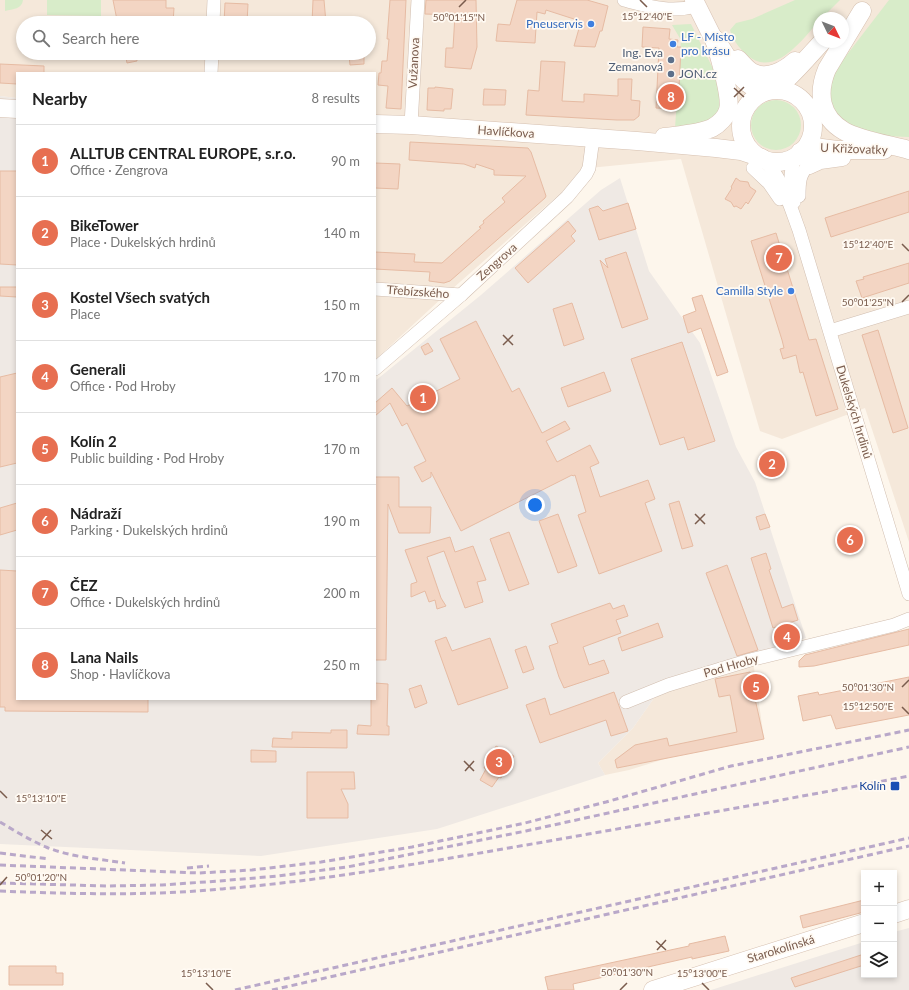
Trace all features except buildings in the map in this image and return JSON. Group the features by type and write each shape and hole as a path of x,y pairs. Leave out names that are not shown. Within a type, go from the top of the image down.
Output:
{"street":[{"path":"213,16 214,0"},
{"name":"Vužanova","path":"411,125 418,0"},
{"path":"624,0 654,8 671,10 696,3 714,38 740,103 742,111 735,115"},
{"path":"849,14 863,4"},
{"path":"849,26 863,4"},
{"path":"804,159 807,145 812,133 812,119 821,89 822,80 863,4"},
{"path":"714,38 755,74 768,83 793,94 803,102 816,108 844,131 859,137 909,151"},
{"path":"735,115 744,111 750,102 761,93 768,83 813,44"},
{"path":"768,83 782,84 816,48"},
{"path":"816,108 808,95 812,80 821,64 833,48"},
{"path":"211,72 212,60"},
{"path":"0,108 16,109"},
{"path":"735,115 741,128 744,140 757,163"},
{"name":"Havlíčkova","path":"376,124 411,125 637,141 693,140 705,138 729,130 738,123 735,115"},
{"name":"Zengrova","path":"376,368 461,295 558,206 586,174 589,168 593,138"},
{"name":"U Křižovatky","path":"637,141 757,163 804,159 814,147 837,150 909,151"},
{"name":"Dukelských hrdinů","path":"799,230 790,172 793,162 804,159"},
{"name":"Dukelských hrdinů","path":"757,163 770,167 779,181 799,230 909,594"},
{"name":"Třebízského","path":"376,288 461,295"},
{"path":"830,331 909,307"},
{"name":"Pod Hroby","path":"626,702 668,685 753,659 894,625 909,619"},
{"path":"897,913 909,909"},
{"name":"Starokolínská","path":"653,990 861,924"}],"shaded area":[{"path":"0,0 909,0 909,542 865,408 782,439 760,431 681,159 589,168 443,297 376,359 376,72 16,72 16,98 0,96"},
{"path":"0,96 16,98 16,700 376,700 376,380 481,295 601,190 620,178 649,271 700,343 736,447 755,482 806,638 668,678 633,728 598,763 605,775 437,829 261,856 0,844"},
{"path":"752,654 764,739 671,757 629,770 605,775 598,763 633,728 668,678"},
{"path":"909,928 909,990 711,990 861,943 861,978 897,978 897,931"}],"green space":[{"path":"5,0 23,0 19,7 5,11"},
{"path":"47,0 101,0 101,16 47,15"},
{"path":"795,0 840,0 828,12 813,12 813,28 796,46 777,60 767,62 757,61 747,55 739,47 731,34 730,30 736,23 752,19"},
{"path":"889,0 909,0 909,137 861,135 835,120 827,105 829,78"},
{"path":"691,24 723,89 723,107 709,123 675,128 681,40 672,25"},
{"path":"776,100 785,102 796,111 801,125 799,134 790,145 776,150 767,148 756,139 751,125 753,116 762,105"}],"railway":[{"path":"0,865 199,873 252,870 321,862 412,847 525,823 606,802 731,766 909,730"},
{"path":"0,883 108,886 162,885 278,876 347,867 526,831 909,747"},
{"path":"0,891 83,894 166,893 263,885 347,875 776,801 909,776"},
{"path":"0,822 34,841 55,850 85,857 125,863"},
{"path":"235,990 909,838"},
{"path":"272,990 909,846"},
{"path":"0,853 49,859"},
{"path":"187,868 209,866"}],"place":[{"name":"Pneuservis","path":"591,24"},
{"name":"LF - Místo pro krásu","path":"673,44"},
{"name":"Ing. Eva Zemanová","path":"671,60"},
{"name":"JON.cz","path":"671,74"},
{"name":"Lana Nails","path":"671,97"},
{"name":"ČEZ","path":"779,258"},
{"name":"Camilla Style","path":"791,291"},
{"name":"ALLTUB CENTRAL EUROPE, s.r.o.","path":"423,398"},
{"name":"BikeTower","path":"772,464"},
{"name":"Nádraží","path":"850,540"},
{"name":"Generali","path":"787,637"},
{"name":"Kolín 2","path":"756,687"},
{"name":"Kostel Všech svatých","path":"499,762"},
{"name":"Kolín","path":"895,786"}]}
